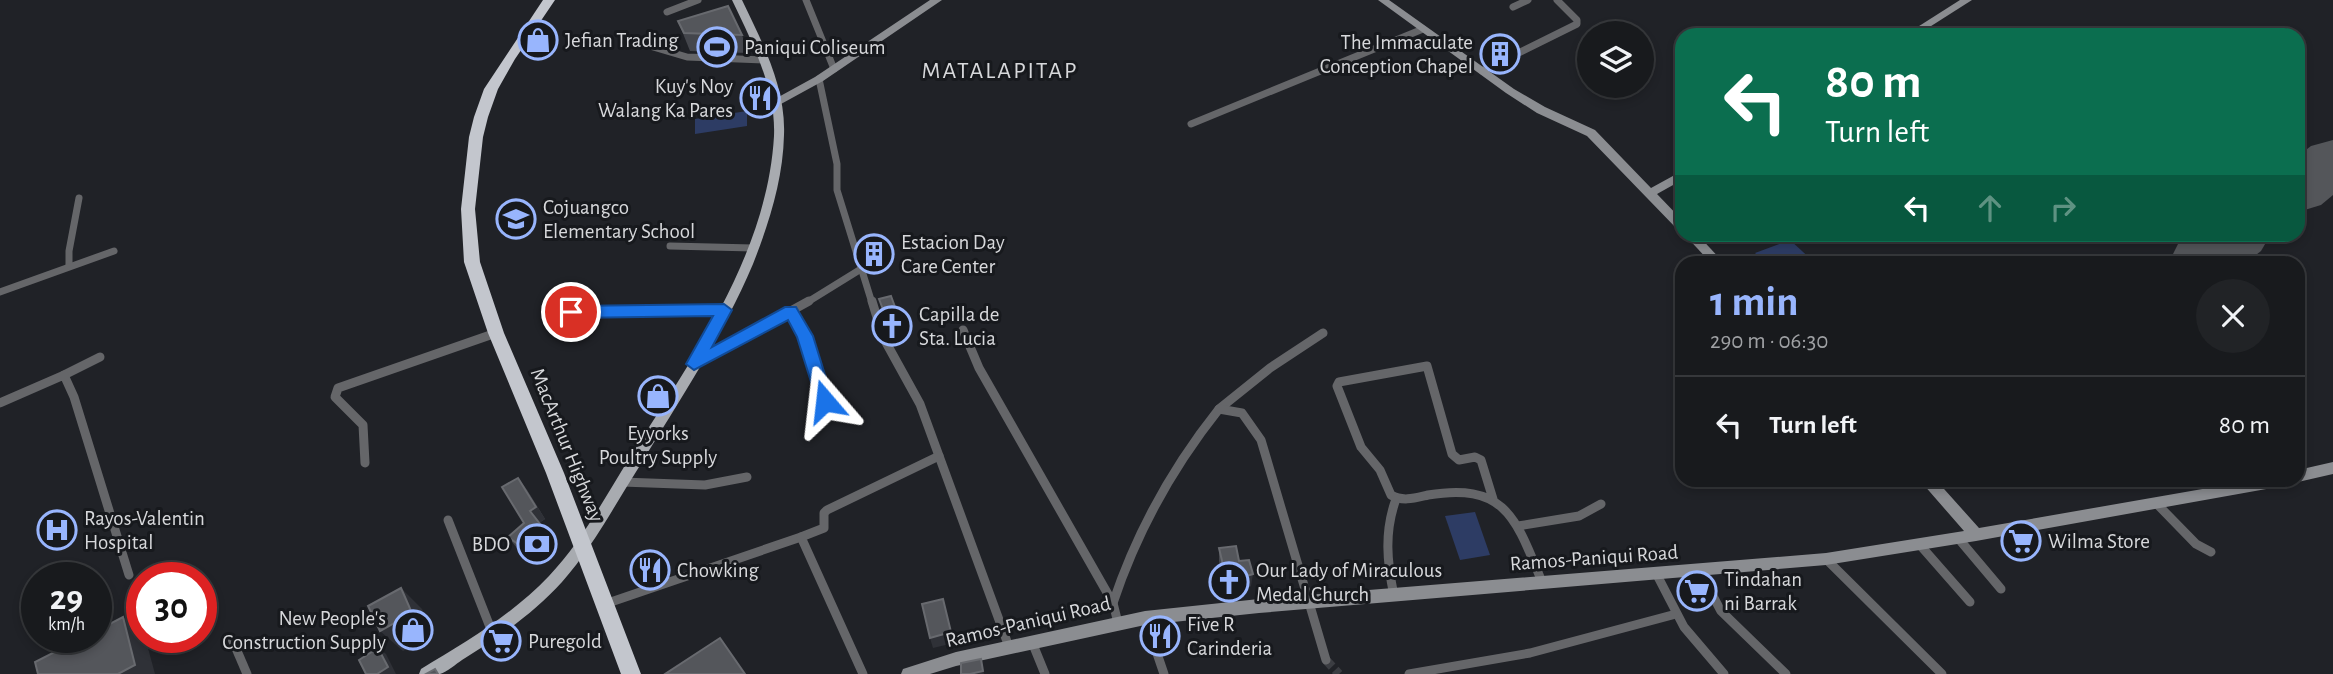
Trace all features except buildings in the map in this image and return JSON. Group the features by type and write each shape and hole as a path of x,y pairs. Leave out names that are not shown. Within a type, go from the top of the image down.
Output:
{"highway":[{"name":"MacArthur Highway","path":"549,0 491,89 476,137 468,209 469,236 476,279 582,543 631,674"}],"main road":[{"path":"426,674 492,632 545,591 582,543 694,364 724,310 753,248 778,150 777,102 773,82 737,0"},
{"path":"777,102 819,79 937,0"},
{"path":"1383,0 1541,110 1591,133 1675,220"},
{"path":"1649,194 1675,180"},
{"path":"1697,242 1711,256"},
{"path":"2305,474 2333,468"},
{"path":"1934,487 1976,536"},
{"name":"Ramos-Paniqui Road","path":"908,674 933,670 1009,647 1145,618 1826,559 1976,536 2244,487"}],"street":[{"path":"667,12 698,0"},
{"path":"806,0 834,69"},
{"path":"1513,7 1528,0"},
{"path":"1482,71 1577,23 1557,0"},
{"path":"1921,28 1967,0"},
{"path":"1191,124 1423,29"},
{"path":"643,44 665,53 695,57 764,60"},
{"path":"819,79 837,164 837,190 855,239 861,269 883,337 909,380 1009,647"},
{"path":"69,266 69,251 79,198"},
{"path":"670,246 753,248"},
{"path":"0,292 114,251"},
{"path":"694,364 791,312 861,269"},
{"path":"550,314 724,310"},
{"path":"791,312 805,336 825,401"},
{"path":"963,330 979,368 1113,603 1118,623"},
{"path":"365,463 363,425 335,397 338,388 496,333"},
{"path":"1113,603 1151,505 1188,446 1219,409 1270,368 1323,333"},
{"path":"0,403 100,358"},
{"path":"1396,499 1380,470 1361,447 1337,386 1343,380 1424,366 1430,368 1452,454 1459,460 1475,457 1481,460 1493,499"},
{"path":"64,375 74,397 126,565"},
{"path":"1219,409 1242,413 1261,440 1326,660"},
{"path":"603,604 824,528 824,513 827,510 939,456"},
{"path":"622,482 705,485 747,477"},
{"path":"1396,499 1467,491 1493,499 1507,509 1518,526 1542,582"},
{"path":"1394,596 1385,543 1387,522 1396,499"},
{"path":"2156,503 2196,544 2211,552"},
{"path":"1518,526 1580,516 1601,504"},
{"path":"449,520 492,632"},
{"path":"801,537 863,674"},
{"path":"1958,538 2001,589"},
{"path":"1920,545 1970,602"},
{"path":"1826,559 1942,674"},
{"path":"1700,571 1721,611 1786,674"},
{"path":"1657,575 1676,614 1698,645 1724,674"},
{"path":"1409,674 1530,653 1676,614"},
{"path":"1145,618 1164,674"},
{"path":"232,639 247,674"},
{"path":"1032,642 1045,674"}],"shaded area":[{"path":"747,111 747,126 695,134 695,119"},
{"path":"1785,242 1792,242 1807,256 1758,256 1755,253"},
{"path":"1475,512 1490,555 1460,560 1445,516"}],"runway":[{"path":"2305,184 2333,162"},
{"path":"2210,256 2228,242"}],"tunnel":[{"path":"1326,660 1339,674"}],"place":[{"name":"Jefian Trading","path":"538,40"},
{"name":"Paniqui Coliseum","path":"717,47"},
{"name":"The Immaculate Conception Chapel","path":"1500,54"},
{"name":"Kuy's Noy Walang Ka Pares","path":"760,98"},
{"name":"Cojuangco Elementary School","path":"516,219"},
{"name":"Estacion Day Care Center","path":"874,254"},
{"name":"Capilla de Sta. Lucia","path":"892,326"},
{"name":"Eyyorks Poultry Supply","path":"658,396"},
{"name":"Rayos-Valentin Hospital","path":"57,530"},
{"name":"Wilma Store","path":"2021,541"},
{"name":"BDO","path":"537,544"},
{"name":"Chowking","path":"650,570"},
{"name":"Our Lady of Miraculous Medal Church","path":"1229,582"},
{"name":"Tindahan ni Barrak","path":"1697,591"},
{"name":"New People's Construction Supply","path":"413,630"},
{"name":"Five R Carinderia","path":"1160,636"},
{"name":"Puregold","path":"501,641"}],"district":[{"name":"MATALAPITAP","path":"1000,71"}],"route":[{"path":"571,312 724,310 694,364 791,312 805,336 825,401"}]}
